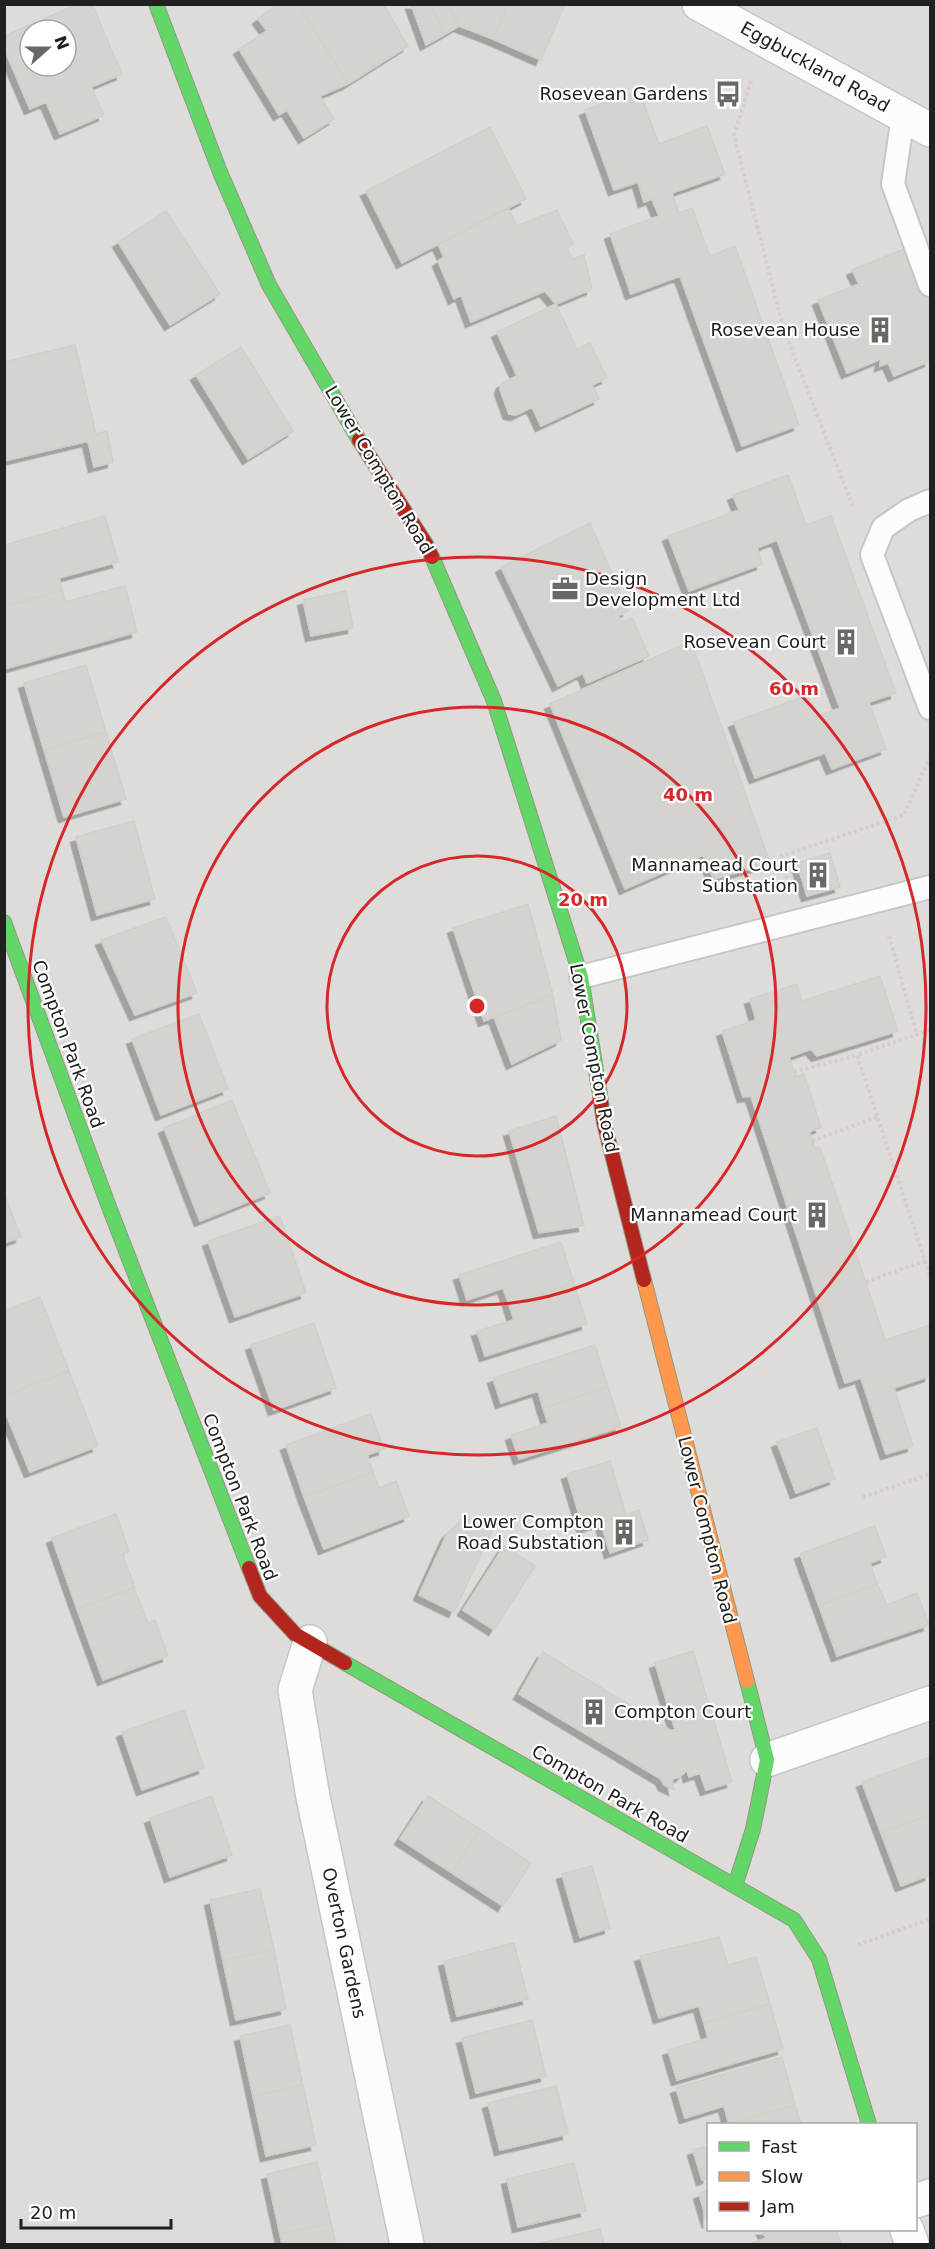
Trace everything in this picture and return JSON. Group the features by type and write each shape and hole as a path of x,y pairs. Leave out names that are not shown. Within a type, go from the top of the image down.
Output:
{"street":[{"name":"Lower Compton Road","path":"156,4 220,172 269,285 353,430 426,544 494,700 581,976 604,1123 767,1760 753,1828 735,1886"},
{"name":"Eggbuckland Road","path":"699,4 917,123"},
{"name":"Compton Park Road","path":"4,922 109,1207 260,1596 295,1634 735,1886"},
{"name":"Overton Gardens","path":"310,1642 295,1690 314,1797 407,2244"},
{"path":"767,1760 930,1703"},
{"path":"735,1886 794,1920 819,1959 869,2123"}],"lane":[{"path":"917,123 893,184 930,285"},
{"path":"930,501 909,510 883,528 872,555 930,708"},
{"path":"581,976 930,887"}],"path":[{"path":"764,40 734,135 783,327 872,555"},
{"path":"779,856 904,815 930,758"},
{"path":"879,900 917,1035"},
{"path":"794,1072 857,1055 930,1030"},
{"path":"857,1055 930,1276"},
{"path":"812,1141 877,1117"},
{"path":"866,1282 925,1261"},
{"path":"863,1497 930,1474"},
{"path":"819,1959 930,1919"}],"shaded area":[{"path":"5,5 930,5 930,2244 5,2244"}],"building":[{"path":"78,4 92,4 122,74 91,87 104,115 60,134 46,102 30,109 4,48 4,36 18,30 18,78 78,78 78,18 46,18"},
{"path":"278,4 298,4 348,84 320,96 334,119 304,138 287,110 279,115 239,49 267,31 258,19"},
{"path":"298,4 383,4 408,46 348,84"},
{"path":"411,4 431,4 444,35 426,45"},
{"path":"431,4 448,4 459,26 444,35"},
{"path":"448,4 508,4 493,39 459,26"},
{"path":"508,4 565,4 541,60 493,39"},
{"path":"639,91 659,144 707,126 725,174 672,193 679,213 692,208 710,256 735,246 799,425 742,446 680,276 631,294 610,234 659,216 652,199 644,202 638,182 614,190 585,110"},
{"path":"490,127 526,199 402,263 366,191"},
{"path":"508,208 517,226 557,210 573,244 567,248 572,259 584,255 592,289 556,304 545,291 471,322 461,295 454,299 438,261 444,257 438,244"},
{"path":"166,211 220,294 170,325 118,242"},
{"name":"Rosevean House","path":"909,247 930,299 930,361 894,376 888,363 880,366 881,359 847,373 818,300 859,284 852,270"},
{"path":"556,304 577,349 590,343 607,378 592,385 599,399 541,426 532,407 516,415 509,414 500,389 502,383 517,376 497,332"},
{"path":"75,345 96,434 107,431 113,462 94,467 88,441 4,461 4,362"},
{"path":"241,347 293,431 248,459 196,375"},
{"name":"Rosevean Court","path":"788,475 806,525 831,516 896,693 869,702 886,749 832,769 825,753 755,778 734,722 808,695 815,717 840,708 777,540 757,548 762,564 689,591 668,536 739,510 733,495"},
{"path":"105,516 118,562 59,578 62,590 4,607 4,545"},
{"name":"Design Development Ltd","path":"590,523 628,611 618,616 623,622 632,618 649,656 587,683 583,673 558,686 501,567"},
{"path":"125,586 137,632 4,669 4,607 62,590 65,602"},
{"path":"346,591 353,628 311,636 303,600"},
{"path":"691,641 770,863 714,879 703,855 625,889 550,704"},
{"path":"86,665 106,732 44,750 24,683"},
{"path":"106,732 126,799 64,817 44,750"},
{"path":"134,821 155,899 97,915 76,837"},
{"name":"Mannamead Court Substation","path":"830,853 840,887 807,896 797,863"},
{"path":"528,904 553,995 484,1021 453,928"},
{"path":"166,917 197,993 135,1015 101,940"},
{"name":"Mannamead Court","path":"880,976 898,1031 817,1056 811,1049 789,1057 796,1077 804,1074 821,1127 809,1132 815,1148 820,1147 885,1340 930,1325 930,1376 894,1388 913,1446 886,1454 861,1378 845,1383 751,1096 743,1097 722,1031 756,1020 750,999 797,984 802,1001"},
{"path":"553,995 561,1040 512,1064 494,1017"},
{"path":"199,1014 228,1089 161,1115 132,1039"},
{"path":"232,1100 270,1193 200,1221 164,1128"},
{"path":"556,1116 584,1226 539,1233 509,1131"},
{"path":"4,1193 21,1237 4,1243"},
{"path":"280,1216 306,1293 235,1317 208,1241"},
{"path":"561,1242 574,1283 509,1304 503,1288 467,1300 459,1275"},
{"path":"574,1283 587,1324 485,1356 477,1331 514,1320 509,1304"},
{"path":"40,1297 69,1371 4,1396 4,1311"},
{"path":"314,1323 336,1388 274,1410 251,1345"},
{"path":"595,1345 608,1387 543,1408 538,1391 501,1403 493,1378"},
{"path":"69,1371 98,1446 30,1472 4,1409 4,1396"},
{"path":"608,1387 621,1427 519,1459 511,1435 548,1423 543,1408"},
{"path":"371,1414 384,1449 367,1455 373,1472 304,1497 286,1445"},
{"path":"817,1428 835,1479 796,1493 777,1442"},
{"path":"610,1461 626,1515 583,1528 567,1474"},
{"path":"373,1472 379,1488 396,1481 409,1516 324,1549 304,1497"},
{"name":"Lower Compton Road Substation","path":"639,1510 648,1540 610,1553 601,1523"},
{"path":"116,1514 129,1551 122,1554 135,1587 77,1609 52,1538"},
{"path":"466,1516 493,1529 454,1612 419,1595 447,1534"},
{"path":"875,1526 886,1557 870,1563 877,1584 819,1606 800,1554"},
{"path":"504,1546 535,1566 494,1630 463,1610"},
{"path":"877,1584 887,1605 917,1593 929,1625 837,1656 819,1606"},
{"path":"134,1588 148,1623 155,1620 168,1656 103,1680 77,1609"},
{"name":"Compton Court","path":"693,1651 732,1782 706,1790 700,1773 689,1777 687,1770 680,1777 672,1779 674,1790 664,1785 661,1779 519,1694 543,1652 671,1731 675,1729 655,1663"},
{"path":"184,1710 204,1768 142,1790 122,1732"},
{"path":"930,1757 930,1815 881,1833 862,1782"},
{"path":"212,1796 232,1855 170,1877 150,1818"},
{"path":"428,1796 480,1829 452,1873 400,1839"},
{"path":"930,1815 930,1875 901,1886 881,1833"},
{"path":"480,1829 531,1863 503,1906 452,1873"},
{"path":"592,1866 610,1928 580,1937 562,1874"},
{"path":"260,1889 274,1949 223,1961 210,1900"},
{"path":"719,1937 728,1965 756,1957 770,2004 704,2023 699,2006 659,2018 640,1956"},
{"path":"514,1943 528,1999 457,2016 444,1961"},
{"path":"274,1949 286,2009 236,2020 223,1961"},
{"path":"770,2004 783,2049 677,2080 668,2050 708,2038 704,2023"},
{"path":"532,2020 546,2076 476,2093 462,2038"},
{"path":"290,2025 303,2085 253,2096 240,2036"},
{"path":"782,2057 795,2105 732,2123 729,2123 724,2106 685,2118 676,2088"},
{"path":"303,2085 316,2145 266,2156 253,2096"},
{"path":"556,2086 568,2134 500,2150 488,2103"},
{"path":"795,2105 801,2123 732,2123"},
{"path":"707,2146 707,2178 702,2180 693,2150"},
{"path":"317,2162 331,2223 280,2234 267,2174"},
{"path":"574,2163 586,2211 518,2227 507,2179"},
{"path":"707,2190 707,2220 699,2194"},
{"path":"331,2223 336,2244 282,2244 280,2234"},
{"path":"600,2229 604,2244 536,2244"},
{"path":"762,2231 836,2231 841,2243 750,2244 766,2238"}],"traffic: fast":[{"path":"156,4 220,172 269,285 359,440"},
{"path":"432,557 494,701 581,977 600,1095"},
{"path":"4,922 109,1207 249,1568"},
{"path":"345,1663 794,1920 819,1959 869,2123"},
{"path":"735,1886 753,1829 767,1760 747,1681"}],"traffic: slow":[{"path":"644,1280 747,1681"}],"traffic: jam":[{"path":"359,440 432,557"},
{"path":"600,1095 604,1123 644,1280"},
{"path":"249,1568 260,1596 295,1634 345,1663"}],"place":[{"name":"Rosevean Gardens","path":"728,94"},
{"name":"Rosevean House","path":"880,330"},
{"name":"Design Development Ltd","path":"565,589"},
{"name":"Rosevean Court","path":"846,642"},
{"name":"Mannamead Court Substation","path":"818,875"},
{"name":"Mannamead Court","path":"817,1215"},
{"name":"Lower Compton Road Substation","path":"624,1532"},
{"name":"Compton Court","path":"594,1712"}]}
